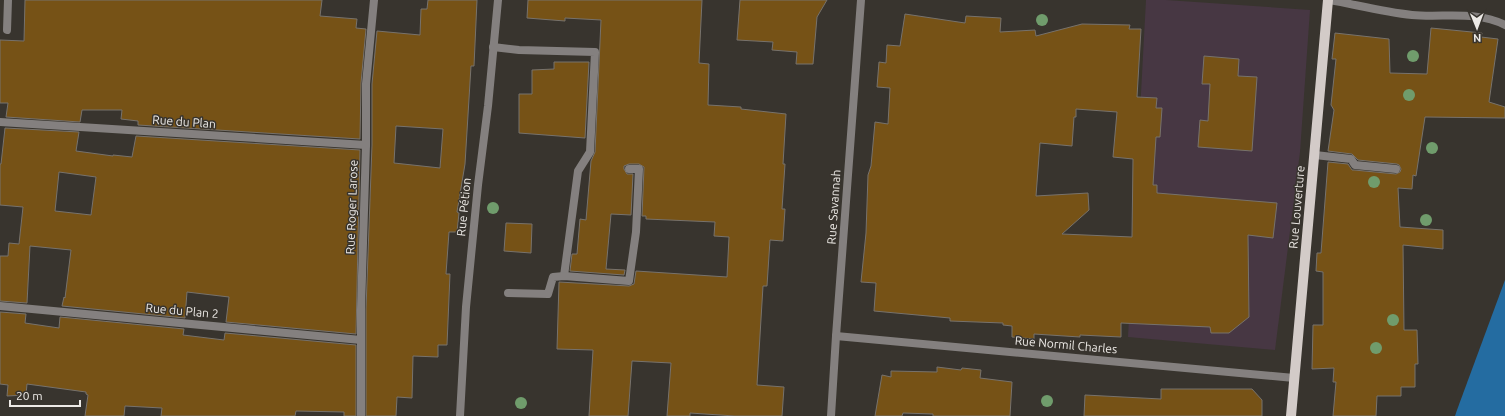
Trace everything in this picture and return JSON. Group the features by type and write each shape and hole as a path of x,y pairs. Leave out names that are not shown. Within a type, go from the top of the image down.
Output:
{"main road":[{"name":"Rue Louverture","path":"1292,416 1294,378 1329,0"}],"street":[{"path":"7,30 8,0"},
{"name":"Rue Roger Larose","path":"361,416 366,84 374,0"},
{"name":"Rue Pétion","path":"460,416 466,307 498,0"},
{"name":"Rue Savannah","path":"831,416 861,0"},
{"path":"1329,0 1412,15 1468,16 1493,19 1505,25"},
{"path":"493,47 519,50 595,52 590,152 578,171 564,276"},
{"name":"Rue du Plan","path":"0,122 366,145"},
{"path":"1315,155 1351,159 1355,165 1396,169"},
{"path":"508,294 548,294 553,277 564,276 629,281 636,232 639,169 629,168"},
{"name":"Rue du Plan 2","path":"0,306 361,340"},
{"name":"Rue Normil Charles","path":"836,336 1294,378"}],"shaded area":[{"path":"1146,0 1166,0 1310,10 1300,152 1275,350 1128,337"}],"water":[{"path":"1505,280 1505,416 1455,416 1457,410"}],"building":[{"path":"25,0 322,0 320,16 357,19 356,28 366,29 361,83 360,139 138,125 138,121 121,119 122,110 82,110 80,122 6,117 8,103 0,103 0,40 24,41"},
{"path":"428,0 477,0 474,66 471,66 465,164 457,212 459,213 457,232 449,232 446,274 450,274 447,345 438,345 438,357 413,356 412,398 397,397 396,416 366,416 366,309 372,145 372,84 377,31 420,35 421,9 427,9","holes":["396,126 443,129 440,168 394,163"]},
{"path":"528,0 702,0 699,63 709,64 708,105 741,107 741,109 786,114 783,164 785,164 782,209 785,209 783,241 770,240 767,286 763,286 757,385 784,387 782,416 735,416 690,413 690,416 667,416 671,363 632,361 628,416 589,416 593,350 557,349 559,282 629,286 634,284 636,271 727,277 729,237 714,236 715,222 646,219 646,216 642,216 644,167 639,164 629,164 624,166 624,169 627,174 633,174 631,215 611,214 606,269 625,270 624,275 570,271 572,254 577,254 580,219 586,220 591,161 595,152 601,20 565,18 565,21 527,18"},
{"path":"740,0 827,0 817,17 813,64 796,64 797,52 772,50 773,42 737,40"},
{"path":"905,14 965,23 966,16 1001,18 1000,32 1035,30 1036,36 1082,24 1130,25 1129,29 1141,29 1137,97 1157,98 1156,108 1162,108 1160,137 1156,137 1153,185 1157,185 1157,193 1277,203 1273,238 1248,235 1249,317 1229,333 1211,333 1210,327 1121,323 1121,337 1080,335 1080,337 1034,334 1034,339 1012,337 1012,326 1003,325 1003,323 950,321 950,318 874,311 876,283 861,282 866,233 868,175 871,166 875,122 888,124 890,88 877,87 879,62 886,63 887,45 900,46","holes":["1076,109 1117,112 1113,157 1133,159 1132,237 1062,234 1089,210 1088,193 1036,196 1040,143 1072,146"]},
{"path":"1431,28 1482,33 1481,37 1498,39 1489,102 1505,107 1505,118 1425,117 1416,176 1413,175 1412,189 1398,188 1400,227 1443,230 1443,249 1403,245 1404,330 1417,330 1418,364 1415,364 1415,387 1401,387 1401,396 1377,396 1376,416 1333,416 1336,382 1333,382 1334,368 1312,369 1313,325 1323,325 1323,272 1316,271 1317,253 1321,253 1328,162 1348,164 1352,170 1396,174 1400,172 1401,169 1397,164 1358,160 1352,154 1328,151 1334,110 1331,105 1336,59 1332,59 1335,33 1389,39 1390,73 1427,74"},
{"path":"1204,56 1239,59 1238,76 1257,77 1252,151 1198,147 1200,120 1208,121 1210,84 1202,84"},
{"path":"554,62 589,62 585,138 519,133 519,94 532,94 532,70 554,69"},
{"path":"5,128 79,132 76,151 113,156 132,157 136,136 360,150 356,334 226,322 229,297 187,292 185,318 62,306 64,297 65,298 71,250 30,246 27,303 0,301 0,256 8,256 9,243 19,244 23,207 0,205 1,164","holes":["59,172 96,177 91,215 55,211"]},
{"path":"506,223 532,224 531,253 504,251"},
{"path":"0,312 26,314 25,323 59,328 60,317 184,329 183,335 224,340 225,333 356,345 356,416 344,416 344,412 296,411 295,416 161,416 162,408 125,406 124,416 85,416 88,395 86,392 27,384 26,395 7,396 8,385 0,384"},
{"path":"937,367 961,370 962,368 981,370 980,378 1012,382 1010,416 933,416 933,414 903,413 902,416 875,416 882,375 891,377 891,371 937,372"},
{"path":"1161,389 1252,389 1262,400 1262,416 1084,416 1085,395 1161,399"}]}
